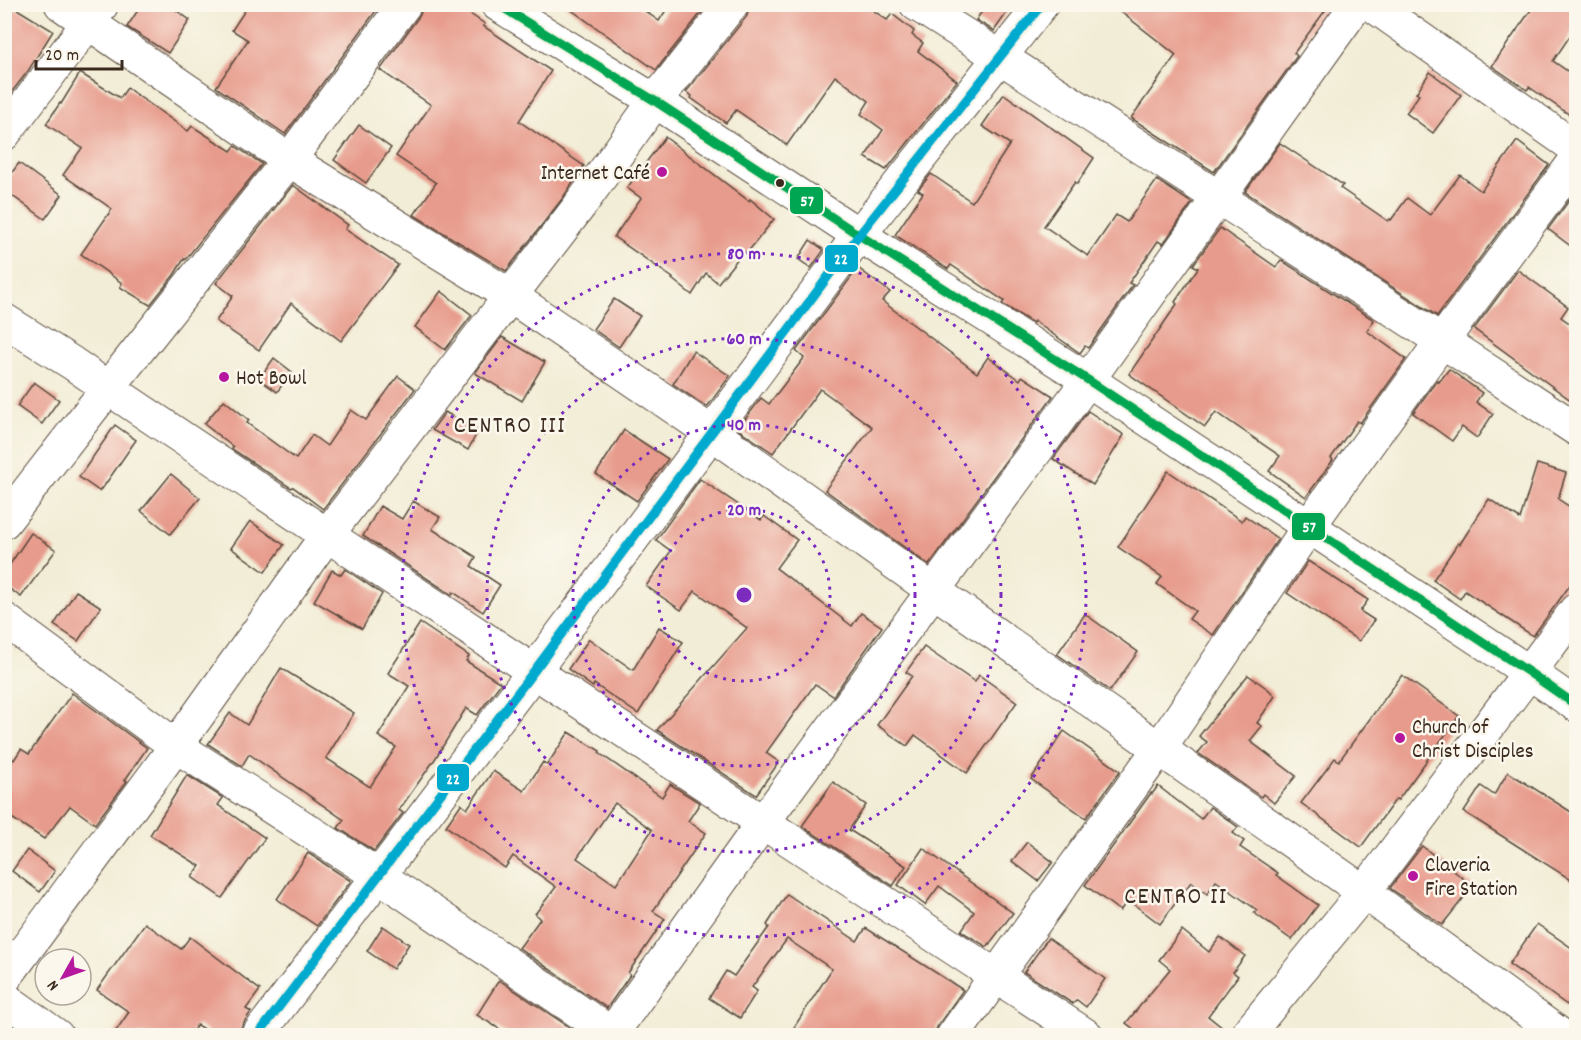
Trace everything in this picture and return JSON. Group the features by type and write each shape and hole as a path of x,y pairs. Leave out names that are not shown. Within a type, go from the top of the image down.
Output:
{"street":[{"path":"61,4 95,14 290,160 509,295 712,433 1364,892 1562,1035"},
{"path":"4,522 290,160 405,4"},
{"path":"497,4 655,101 859,235 1089,380 1530,672 1576,705"},
{"path":"4,979 176,746 327,534 581,204 655,101 732,4"},
{"path":"916,4 1576,429"},
{"path":"257,1035 534,671 859,235 1042,4"},
{"path":"4,619 176,746 379,876 612,1035 764,822 1089,380 1357,4"},
{"path":"1371,4 1576,148"},
{"path":"4,134 95,14"},
{"path":"953,1035 1159,749 1310,526 1442,341 1576,160"},
{"path":"4,320 1087,1035"},
{"path":"1246,1035 1364,892 1576,610"},
{"path":"4,998 57,1035"}],"building":[{"path":"4,4 9,4 53,31 28,71 4,102"},
{"path":"142,4 167,4 190,20 168,53 127,27"},
{"path":"249,4 381,4 285,134 216,87 248,40 232,30"},
{"path":"423,4 455,4 485,24 483,26 551,71 519,121 584,166 562,199 506,271 414,215 436,183 396,156 431,105 380,70 420,15"},
{"path":"563,4 635,4 659,21 670,4 708,4 656,70"},
{"path":"750,4 864,4 887,20 892,14 914,31 912,35 923,43 918,51 957,81 886,170 865,157 883,130 861,114 869,101 835,76 787,145 736,110 726,123 686,92 747,16"},
{"path":"987,4 1013,4 994,31 976,20"},
{"path":"1111,4 1330,4 1294,53 1297,56 1214,172 1131,118 1176,55"},
{"path":"1535,4 1576,4 1576,27 1553,61 1576,77 1576,119 1529,87 1527,90 1492,66"},
{"path":"1430,72 1461,95 1433,133 1406,113 1419,95 1416,93"},
{"path":"80,73 120,98 127,88 188,131 192,126 231,151 235,146 262,164 184,259 150,305 120,287 122,283 81,254 112,209 63,175 82,148 46,124"},
{"path":"1004,94 1094,158 1044,226 1088,256 1116,215 1127,222 1157,180 1192,203 1163,244 1158,241 1129,283 1133,285 1088,348 1085,346 1080,353 1034,321 1033,323 1002,304 1004,301 951,265 948,269 895,235 923,193 918,190 931,174 972,202 1010,144 982,126"},
{"path":"359,125 391,148 366,183 334,160"},
{"path":"665,137 774,219 747,253 744,251 718,283 706,273 692,295 673,278 614,237 641,198 627,188"},
{"path":"1517,141 1549,165 1437,316 1245,192 1280,143 1343,185 1340,188 1388,221 1407,198 1430,215 1460,175 1481,191"},
{"path":"19,163 62,195 45,219 4,190 4,183"},
{"path":"293,185 348,225 345,229 398,265 341,341 291,303 259,350 216,321 233,296 216,283"},
{"path":"1576,191 1576,250 1548,229"},
{"path":"1220,228 1276,267 1281,260 1374,320 1367,331 1406,359 1360,423 1357,421 1331,458 1333,460 1306,497 1269,471 1280,456 1216,412 1205,427 1129,374 1177,304 1175,302 1198,268 1193,265"},
{"path":"810,240 824,250 811,268 798,259"},
{"path":"858,268 890,292 882,301 977,373 988,357 1020,380 1022,376 1053,396 929,565 825,490 872,427 820,389 773,453 738,429 761,398 769,404 804,358 796,351"},
{"path":"1518,270 1568,307 1561,317 1576,328 1576,404 1474,329"},
{"path":"441,291 472,315 445,350 415,327"},
{"path":"614,299 640,316 619,347 593,329"},
{"path":"502,337 545,362 522,401 475,373"},
{"path":"693,351 730,376 707,407 673,384"},
{"path":"274,358 292,372 277,392 259,379"},
{"path":"1449,369 1482,393 1476,402 1493,414 1477,438 1462,427 1452,441 1413,413 1437,380 1439,382"},
{"path":"398,376 415,389 323,509 293,487 291,488 232,449 233,447 204,424 224,400 249,420 247,423 296,459 312,435 327,446 351,410 366,420"},
{"path":"34,382 59,400 42,424 17,406"},
{"path":"1088,411 1124,435 1093,485 1053,459"},
{"path":"445,412 478,431 468,450 432,430"},
{"path":"115,425 136,440 99,491 79,477"},
{"path":"624,430 668,459 637,501 596,474"},
{"path":"1537,464 1566,473 1558,499 1576,511 1576,577 1533,636 1465,591 1460,599 1433,580 1489,499 1520,519"},
{"path":"1168,471 1242,521 1245,516 1278,539 1213,635 1189,619 1195,611 1157,584 1162,577 1118,547"},
{"path":"171,474 200,498 170,534 141,511"},
{"path":"700,479 761,520 764,516 797,540 776,568 852,626 861,613 882,627 833,696 815,684 766,753 779,762 756,795 657,730 747,628 695,591 681,610 646,586 671,551 656,540"},
{"path":"413,501 440,517 432,529 476,557 471,566 500,585 483,612 453,592 452,595 363,536 380,506 402,519"},
{"path":"250,521 284,545 265,572 231,548"},
{"path":"31,533 56,550 21,597 4,585 4,573"},
{"path":"1308,561 1368,600 1360,611 1374,620 1359,641 1287,593"},
{"path":"345,569 382,594 362,629 314,601 332,570 341,575"},
{"path":"76,591 101,607 78,641 54,625"},
{"path":"1085,614 1138,652 1110,691 1057,654"},
{"path":"420,623 469,656 466,661 501,683 477,715 466,708 435,759 399,810 403,813 374,851 338,828 344,820 249,754 242,766 208,744 230,713 247,725 281,668 354,713 326,758 370,787 396,747 378,736 409,686 388,673"},
{"path":"659,627 683,642 638,714 568,669 589,639 633,670"},
{"path":"924,647 975,682 979,675 1017,702 967,773 915,735 907,746 877,725 912,676 906,672"},
{"path":"1248,675 1275,696 1257,723 1262,726 1250,741 1296,776 1274,803 1263,794 1261,797 1198,753 1207,742 1199,736"},
{"name":"Church of Christ Disciples","path":"1402,675 1459,716 1361,847 1301,803 1335,758 1339,761"},
{"path":"72,693 147,748 125,780 127,781 95,824 70,806 44,839 4,813 4,754 14,760 21,749 29,754"},
{"path":"1064,731 1120,771 1086,818 1031,779"},
{"path":"569,732 600,751 599,753 662,797 670,784 700,803 688,821 706,833 653,911 665,919 607,1008 519,948 540,919 535,914 556,887 513,856 505,868 446,826 461,804 467,809 493,771 524,791 543,762 547,765","holes":["615,803 652,830 616,885 577,858"]},
{"path":"1508,772 1576,815 1576,883 1464,812 1481,786 1494,795"},
{"path":"187,775 223,798 218,805 265,838 222,898 192,877 200,866 150,835"},
{"path":"833,782 866,805 849,830 906,866 893,886 802,826"},
{"path":"1158,786 1201,819 1210,807 1238,827 1233,833 1244,841 1240,847 1278,873 1276,875 1318,905 1292,940 1254,913 1257,910 1216,881 1207,894 1191,882 1160,924 1128,900 1120,911 1085,885"},
{"path":"1027,842 1053,862 1038,881 1012,861"},
{"path":"1422,846 1473,886 1442,925 1390,888"},
{"path":"923,848 1013,913 987,947 961,931 974,912 939,886 925,905 898,885"},
{"path":"27,850 55,871 40,892 12,871"},
{"path":"308,853 351,881 317,926 277,899"},
{"path":"787,894 857,941 866,928 963,990 938,1025 934,1035 789,1035 832,969 787,939 752,987 757,991 740,1018 709,998 726,971 734,976 769,927 767,925"},
{"path":"145,923 181,949 190,937 260,990 246,1009 251,1012 242,1025 239,1035 213,1035 197,1025 190,1035 113,1035 129,1012 97,990"},
{"path":"1537,924 1576,951 1576,991 1567,1005 1509,964"},
{"path":"383,926 409,944 393,969 367,951"},
{"path":"1182,930 1209,952 1220,937 1245,956 1233,972 1238,976 1208,1016 1228,1032 1228,1035 1142,1035 1126,1023 1170,969 1159,960"},
{"path":"1048,938 1105,979 1086,1007 1077,1000 1073,1004 1024,972"},
{"path":"499,980 581,1035 509,1035 477,1015"}],"transit line":[{"name":"57","path":"497,4 655,101 859,235 1088,380 1576,705"},
{"name":"22","path":"257,1036 534,671 859,235 1042,4"}],"place":[{"name":"Internet Café","path":"662,172"},
{"name":"Hot Bowl","path":"224,377"},
{"name":"Church of Christ Disciples","path":"1400,738"},
{"name":"Claveria Fire Station","path":"1413,876"}],"district":[{"name":"CENTRO III","path":"510,424"},
{"name":"CENTRO II","path":"1176,895"}]}
